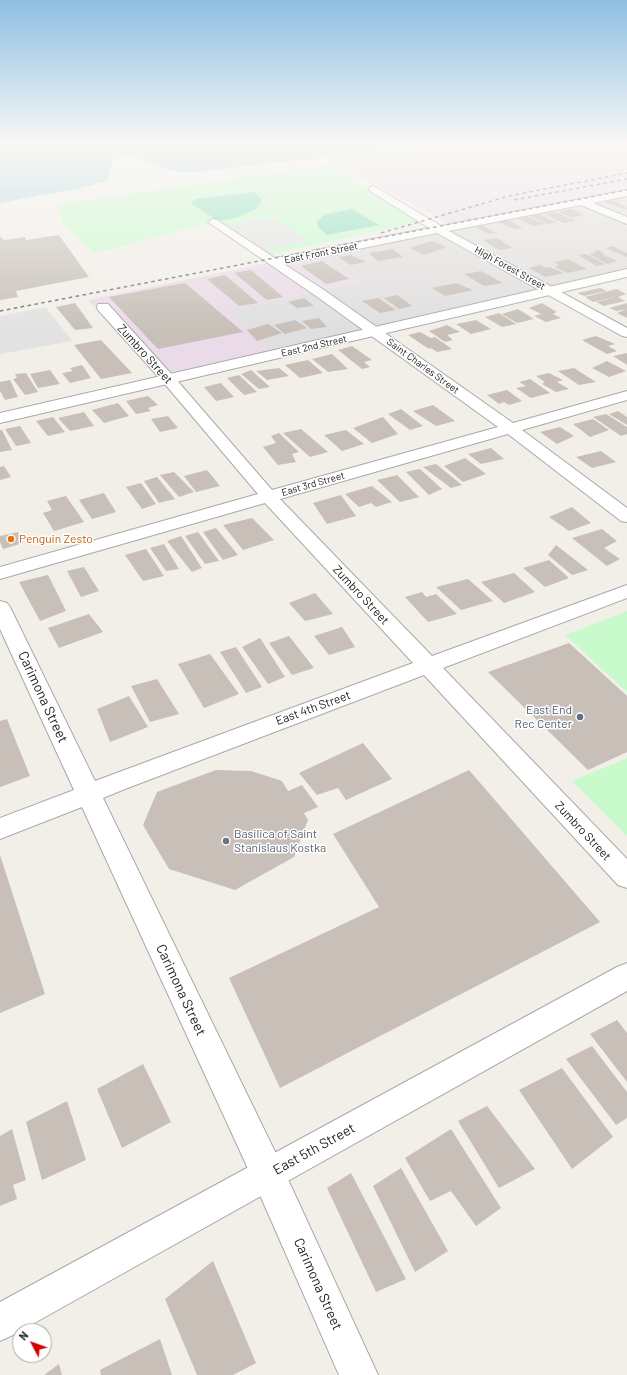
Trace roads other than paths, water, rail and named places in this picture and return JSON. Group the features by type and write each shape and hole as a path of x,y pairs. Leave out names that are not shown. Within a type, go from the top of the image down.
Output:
{"street":[{"name":"High Forest Street","path":"401,206 440,231 627,333"},
{"name":"East Front Street","path":"274,262 440,231 562,206"},
{"path":"591,206 627,222"},
{"name":"Saint Charles Street","path":"213,222 375,332 510,428 627,517"},
{"name":"East 2nd Street","path":"0,418 627,274"},
{"name":"Zumbro Street","path":"102,307 169,380 269,497 627,877"},
{"name":"East 3rd Street","path":"0,574 627,395"},
{"name":"East 4th Street","path":"0,829 116,782 627,591"},
{"name":"Carimona Street","path":"0,607 268,1174 359,1375"},
{"name":"East 5th Street","path":"0,1322 627,976"}],"railway":[{"path":"381,233 474,206"},
{"path":"0,311 543,206"}],"place":[{"name":"Penguin Zesto","path":"11,539"},
{"name":"East End Rec Center","path":"580,717"},
{"name":"Basilica of Saint Stanislaus Kostka","path":"226,841"}]}
